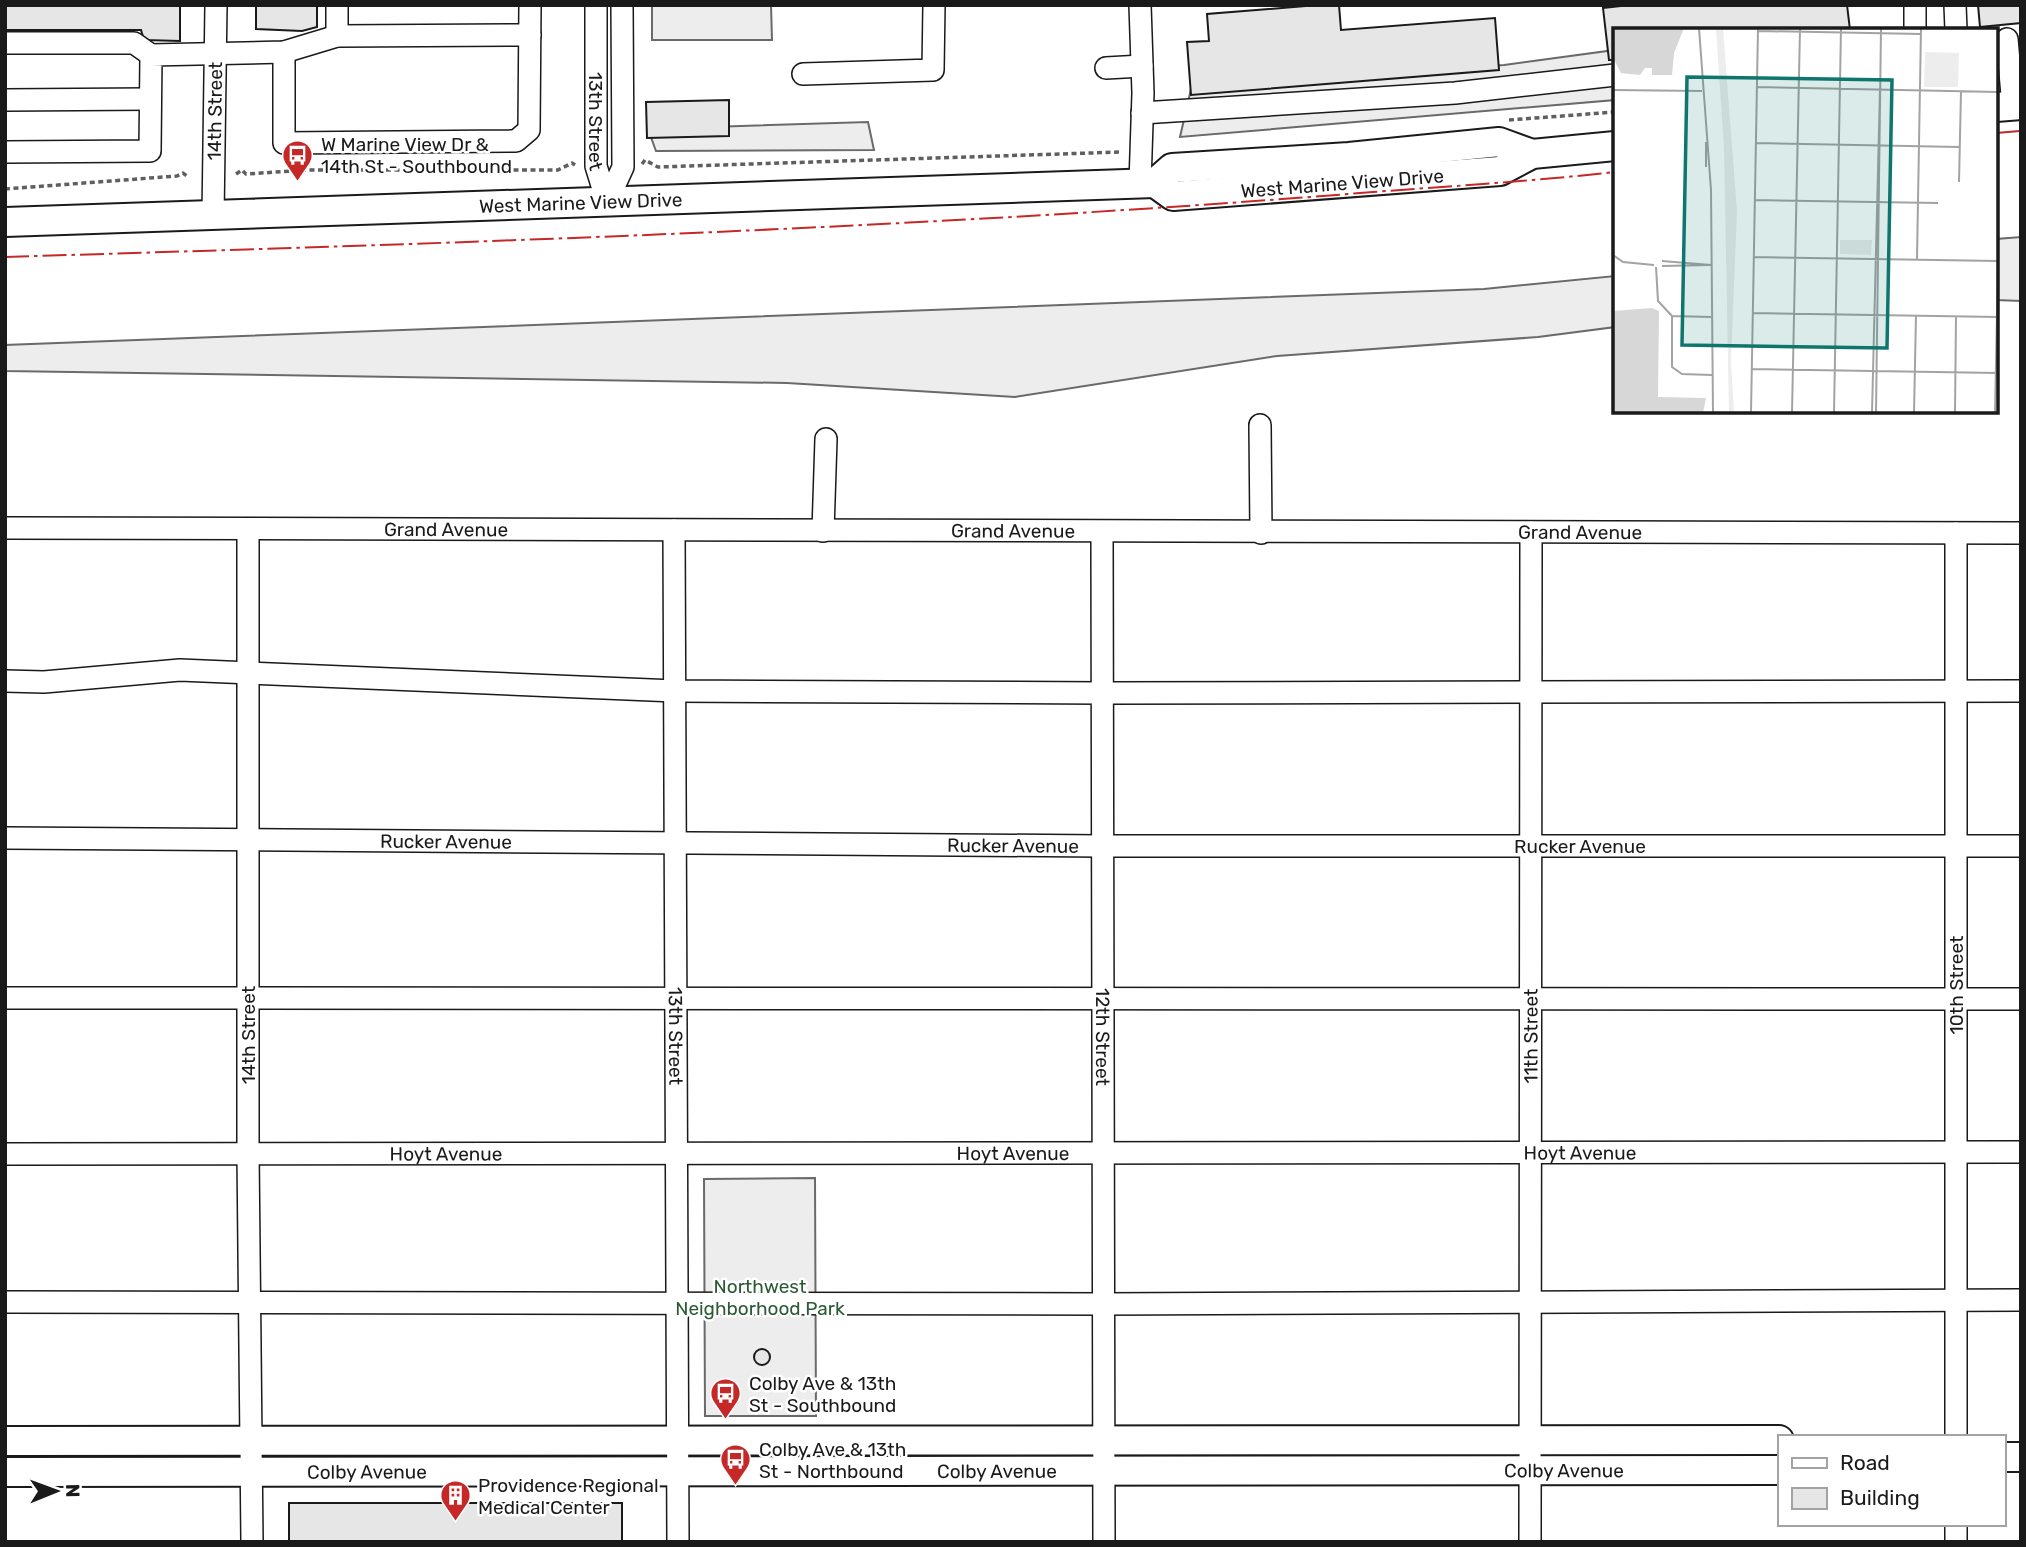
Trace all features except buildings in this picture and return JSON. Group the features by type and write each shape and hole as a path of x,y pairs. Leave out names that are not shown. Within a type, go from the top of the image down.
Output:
{"main road":[{"name":"West Marine View Drive","path":"5,222 1147,183 1172,168 1349,157 1499,142 1532,154 1613,146"},
{"name":"Colby Avenue","path":"5,1441 1778,1440"},
{"name":"Colby Avenue","path":"5,1472 1778,1470"}],"street":[{"name":"14th Street","path":"213,216 216,5"},
{"path":"337,5 337,36"},
{"path":"284,52 284,143 516,141 529,130 530,5"},
{"name":"13th Street","path":"596,5 596,166 607,202"},
{"name":"13th Street","path":"607,202 623,167 622,5"},
{"path":"803,74 933,69 934,5"},
{"path":"1140,5 1142,113 1147,183"},
{"path":"1914,5 1915,28"},
{"path":"1955,5 1956,28"},
{"path":"5,43 134,43 150,55 284,52 337,36 530,35"},
{"path":"2007,39 2010,106"},
{"path":"5,152 150,151 150,55"},
{"path":"1106,68 1142,66"},
{"path":"1142,113 1455,93 1613,75"},
{"path":"5,100 150,99"},
{"path":"1260,425 1261,533"},
{"path":"823,531 825,439"},
{"name":"Grand Avenue","path":"5,528 1102,533 2021,533"},
{"name":"14th Street","path":"248,529 248,1153 252,1542"},
{"name":"13th Street","path":"674,530 678,1542"},
{"name":"11th Street","path":"1530,1542 1531,532"},
{"name":"12th Street","path":"1102,533 1104,1542"},
{"name":"10th Street","path":"1956,533 1956,1435"},
{"path":"5,681 44,682 180,670 676,691 2021,691"},
{"name":"Rucker Avenue","path":"5,838 1102,846 2021,846"},
{"path":"5,998 248,996 1529,1001 2021,999"},
{"name":"Hoyt Avenue","path":"5,1154 2021,1152"},
{"path":"5,1302 1103,1304 1529,1300 2021,1300"}],"path":[{"path":"236,174 242,170 246,174 308,170 558,170 572,163 577,166"},
{"path":"5,189 177,176 183,173 188,177"}],"shaded area":[{"path":"652,5 771,5 772,40 652,40"},
{"path":"1613,50 1613,100 1180,137 1191,89 1504,65"},
{"path":"868,122 874,150 656,151 648,129"},
{"path":"2021,237 2021,301 1998,300 1998,239"},
{"path":"1613,276 1613,327 1538,337 1277,356 1015,397 787,383 5,371 5,345 1484,289"},
{"name":"Northwest Neighborhood Park","path":"815,1178 816,1416 705,1416 704,1179"}],"power":[{"path":"1998,133 2021,131"},
{"path":"5,257 518,240 1031,216 1613,172"}],"place":[{"name":"W Marine View Dr & 14th St - Southbound","path":"298,182"},
{"name":"Colby Ave & 13th St - Southbound","path":"726,1421"},
{"name":"Colby Ave & 13th St - Northbound","path":"736,1487"},
{"name":"Providence Regional Medical Center","path":"455,1523"}]}
